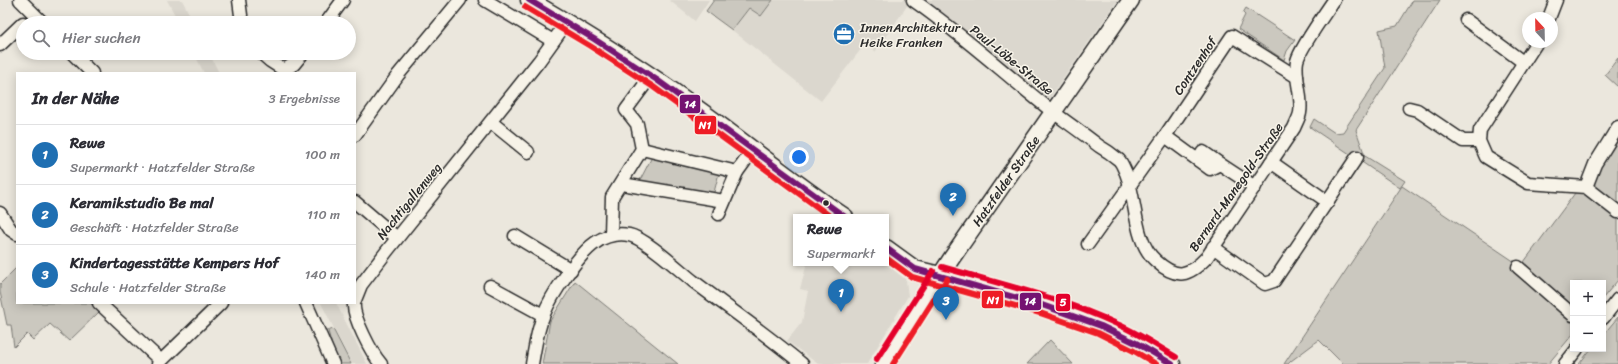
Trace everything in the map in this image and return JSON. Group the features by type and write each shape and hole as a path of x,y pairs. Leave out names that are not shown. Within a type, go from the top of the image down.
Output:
{"main road":[{"path":"529,0 567,22 651,76 697,108 790,179 841,214"},
{"name":"Hatzfelder Straße","path":"883,364 940,275 1131,0"},
{"path":"889,250 915,269 1042,305 1090,321 1115,332 1172,364"}],"street":[{"path":"20,0 33,14"},
{"path":"239,0 241,16"},
{"path":"331,16 343,0"},
{"path":"356,135 398,75 460,0"},
{"path":"485,0 553,41"},
{"name":"Paul-Löbe-Straße","path":"913,0 940,19 1054,112"},
{"path":"1551,12 1556,0"},
{"name":"Bernard-Manegold-Straße","path":"1054,112 1120,161 1130,184 1140,234 1154,260 1173,273 1191,271 1200,264 1213,248 1294,128 1300,114 1297,60 1303,47 1331,1"},
{"path":"1466,20 1523,62"},
{"name":"Nachtigallenweg","path":"356,299 361,286 397,238 491,122 567,22"},
{"path":"0,45 16,30"},
{"name":"Contzenhof","path":"1130,184 1165,136 1232,36 1297,77"},
{"path":"1533,48 1480,130 1479,141 1486,158 1528,183 1586,187 1618,212"},
{"path":"79,60 91,72"},
{"path":"269,60 284,70 294,64 297,60"},
{"path":"611,235 612,197 622,184 642,149 637,124 626,110 651,76"},
{"path":"1409,108 1417,110 1463,141 1479,141"},
{"path":"491,122 528,152"},
{"path":"1586,187 1595,164 1618,127"},
{"path":"1165,136 1210,169 1220,164 1255,187"},
{"path":"642,149 737,172"},
{"path":"719,214 737,172 753,150"},
{"path":"1213,248 1265,284 1274,281 1357,157"},
{"path":"1271,162 1328,202"},
{"path":"622,184 724,201"},
{"path":"1088,244 1130,184"},
{"path":"356,203 397,238"},
{"path":"0,214 16,233"},
{"path":"532,364 543,314 547,305 582,254 595,243 611,235 631,235 648,245 692,280 780,345 802,364"},
{"path":"515,236 571,270"},
{"path":"1518,267 1570,312"},
{"path":"490,286 543,314"},
{"path":"1605,316 1618,299"},
{"path":"100,304 159,363 220,304"},
{"path":"306,304 333,364"},
{"path":"354,304 357,323 381,364"},
{"path":"1565,364 1575,352"}],"shaded area":[{"path":"167,0 182,0 190,16 175,16"},
{"path":"669,0 709,0 695,21"},
{"path":"714,0 773,0 761,16 749,8 732,30 706,11"},
{"path":"773,0 1118,0 1042,109 939,24 909,3 875,52 865,44 821,101 732,30 749,8 761,16"},
{"path":"1413,0 1440,0 1356,130 1365,156 1405,181 1400,188 1310,127 1314,119 1335,133 1343,132 1385,68 1379,30 1397,26"},
{"path":"1246,8 1295,40 1287,51 1284,60 1238,29 1245,15 1243,13"},
{"path":"1618,58 1618,87 1605,75"},
{"path":"198,60 212,60 218,72 204,72"},
{"path":"1618,135 1618,280 1606,294 1606,280 1570,280 1570,338 1548,364 1343,364 1319,340 1288,364 1284,364 1402,186 1521,266"},
{"path":"652,157 719,173 713,196 639,182"},
{"path":"806,266 889,266 906,280 908,296 867,364 818,364 787,341 802,322 808,291 800,289"},
{"path":"16,268 16,304 91,304 99,312 69,341 50,324 33,340 27,334 14,347 11,325 7,325 0,292 0,284"},
{"path":"575,281 678,364 542,364 550,321"},
{"path":"322,304 337,304 367,364 352,364"},
{"path":"1618,317 1618,364 1579,364 1589,352 1606,352 1606,331"},
{"path":"333,329 351,364 337,364 328,331"},
{"path":"1050,340 1073,364 1027,364"}],"transit line":[{"name":"14","path":"529,0 594,39 657,80 841,214"},
{"name":"N1","path":"525,7 590,46 652,86 827,214"},
{"name":"14","path":"889,250 915,269 1042,305 1101,326 1138,344 1172,364"},
{"name":"N1","path":"889,260 912,277 1040,313 1098,333 1156,364"},
{"name":"5","path":"942,267 1031,292 1096,315 1140,335 1176,357"},
{"name":"5","path":"876,360 933,271"},
{"name":"N1","path":"893,364 947,279"}],"place":[{"name":"InnenArchitektur Heike Franken","path":"844,34"},
{"name":"Keramikstudio Be mal","path":"953,216"},
{"name":"Rewe","path":"841,312"},
{"name":"Kindertagesstätte Kempers Hof","path":"946,320"}]}
